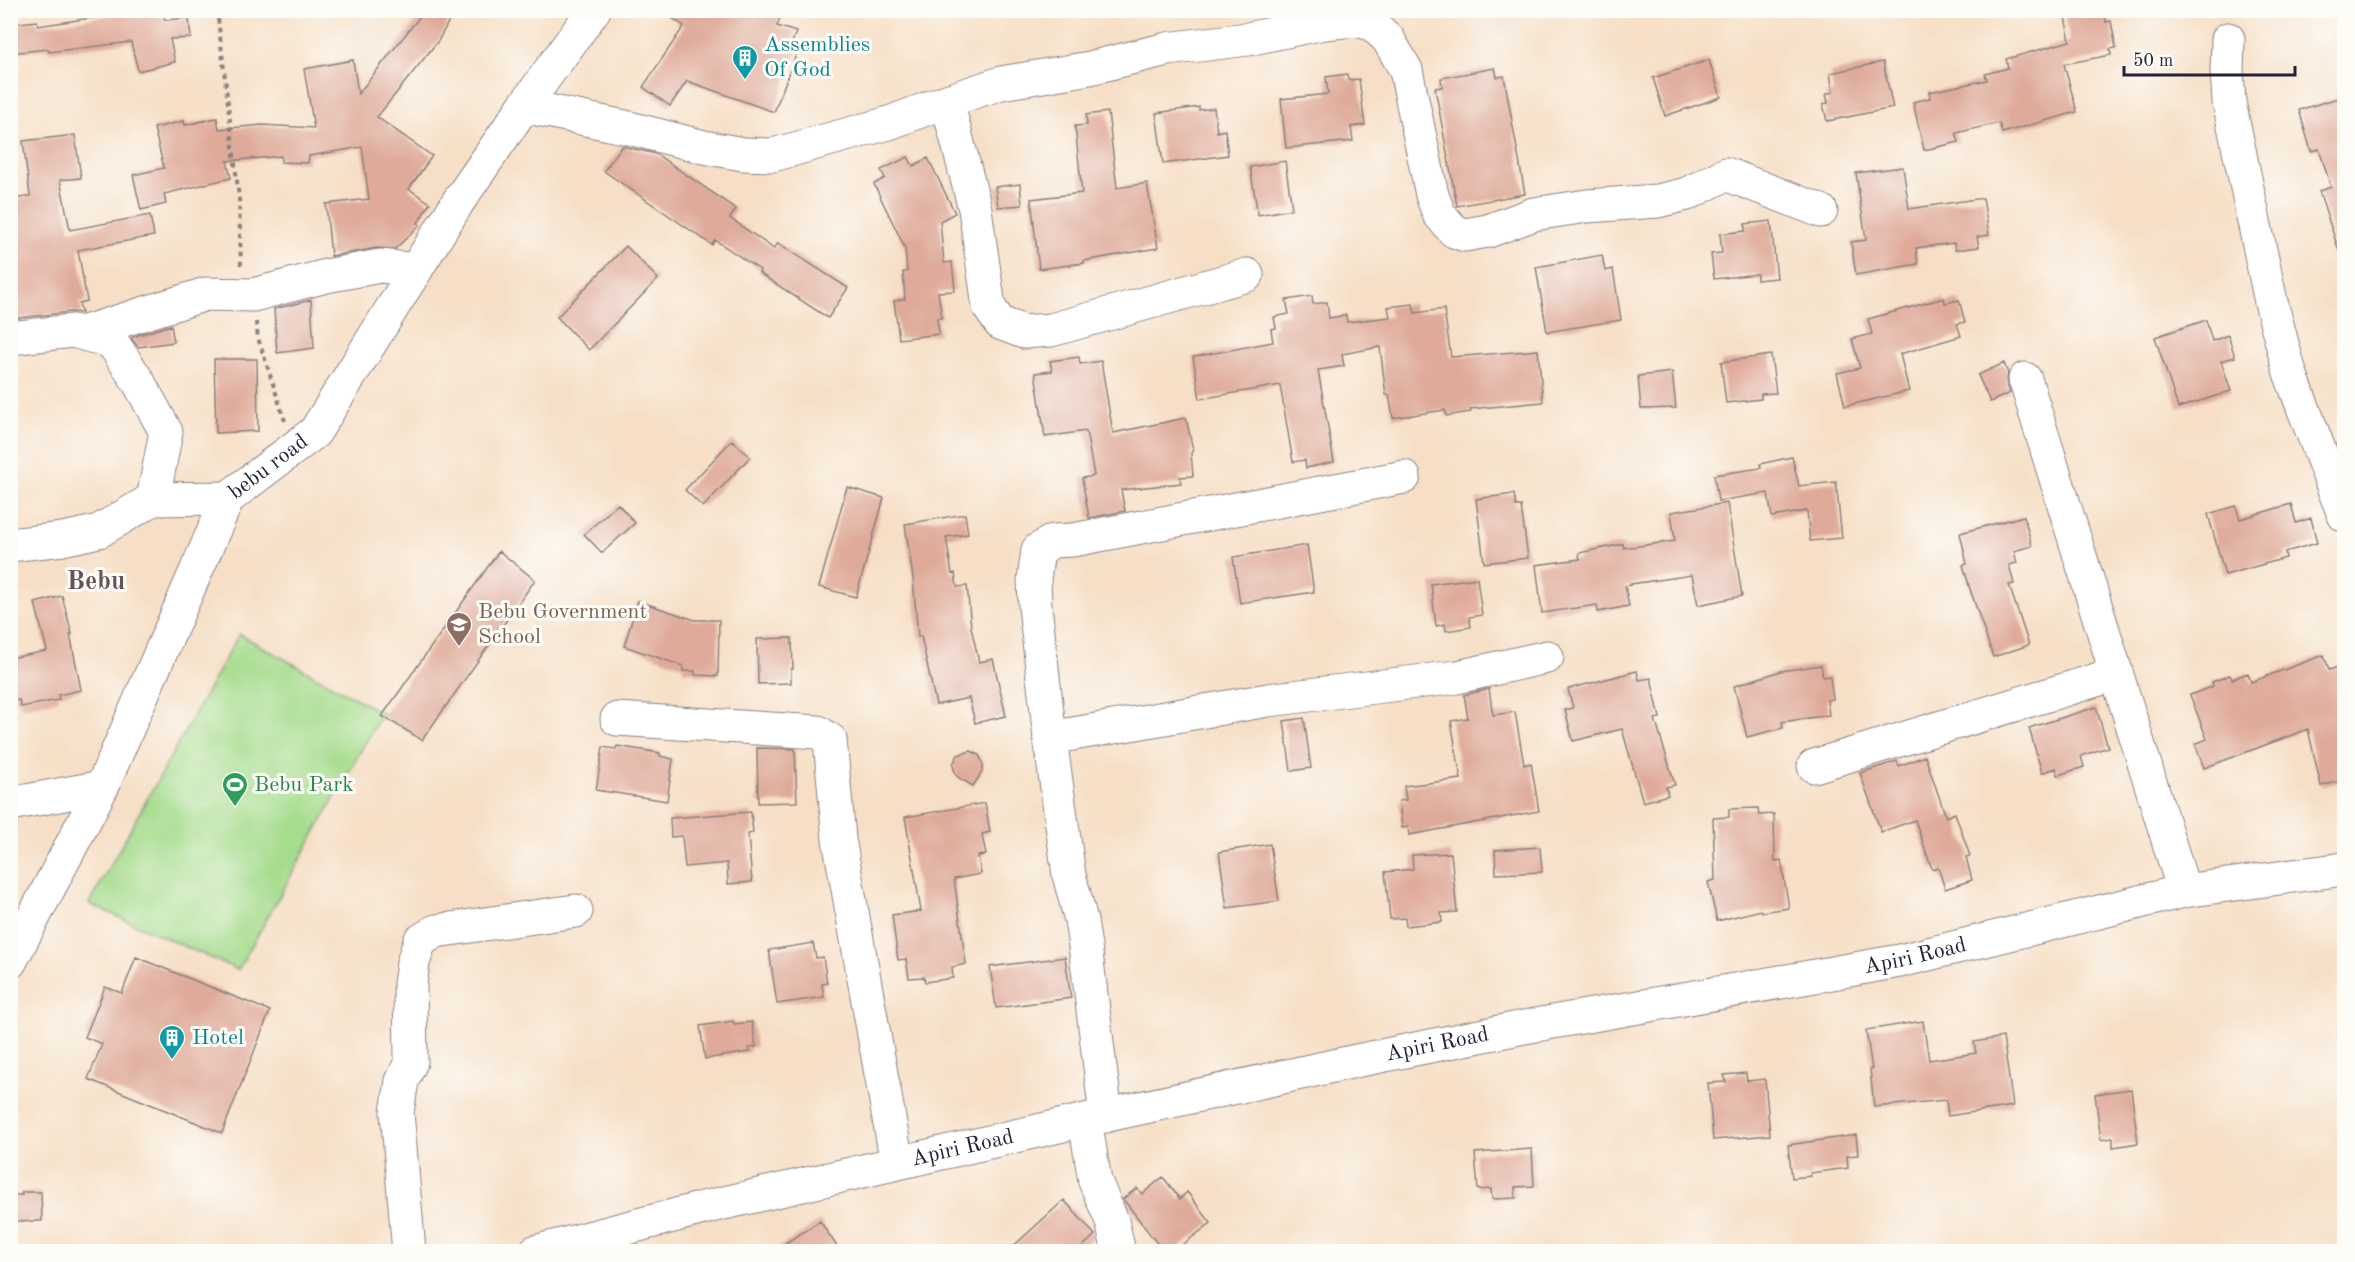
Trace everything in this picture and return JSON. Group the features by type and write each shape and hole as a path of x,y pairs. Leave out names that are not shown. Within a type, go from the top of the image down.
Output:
{"street":[{"name":"bebu road","path":"10,962 102,787 228,498 315,432 458,201 594,10"},
{"path":"524,106 630,128 704,147 743,154 773,155 889,123 947,100 1001,83 1090,68 1167,49 1248,39 1332,17 1372,24 1388,39 1406,70 1432,195 1439,214 1454,231 1465,235 1488,231 1534,214 1587,206 1658,201 1687,194 1726,174 1821,211"},
{"path":"2228,39 2229,102 2271,302 2290,373 2344,515"},
{"path":"947,100 975,209 989,307 1000,322 1024,332 1051,330 1247,275"},
{"path":"82,333 206,294 253,295 326,276 380,266 416,270"},
{"path":"10,338 73,331 112,342 138,381 166,432 153,499"},
{"path":"2025,379 2184,891"},
{"path":"1119,1251 1112,1221 1095,1181 1095,1118 1086,953 1081,920 1069,875 1050,738 1035,606 1034,580 1038,550 1053,541 1073,540 1404,477"},
{"path":"10,544 63,539 99,531 153,499 228,498"},
{"path":"1050,738 1268,700 1457,677 1546,657"},
{"path":"1814,766 2116,674"},
{"path":"617,719 818,732 830,741 839,839 897,1163"},
{"path":"10,804 102,787"},
{"name":"Apiri Road","path":"535,1251 711,1206 1095,1118 1519,1028 1900,961 2184,891 2344,869"},
{"path":"409,1251 397,1112 402,1081 411,1062 410,984 412,963 420,941 436,931 576,911"}],"path":[{"path":"217,10 239,198 242,273 253,295 258,338 286,425"}],"green space":[{"name":"Bebu Park","path":"239,634 382,713 238,970 89,904"}],"building":[{"path":"124,10 163,10 165,20 189,18 191,38 170,39 175,62 138,71 131,42 49,52 48,49 10,53 10,24 37,21 38,26 124,13"},
{"path":"425,10 455,10 438,41 377,117 432,156 409,189 430,203 418,223 420,225 395,249 377,248 331,256 326,204 369,199 362,147 309,156 308,163 281,162 281,156 227,161 231,178 164,194 166,204 141,210 133,175 164,168 154,128 184,121 185,125 217,118 219,129 262,125 314,128 304,69 353,60 358,94"},
{"path":"660,10 783,10 777,26 796,32 791,45 799,47 774,112 687,81 670,106 643,87 684,26"},
{"path":"2104,10 2106,22 2111,21 2116,48 2110,49 2111,55 2064,64 2077,112 2002,133 1999,123 1956,133 1959,142 1924,150 1913,102 1930,98 1929,92 1987,80 1985,74 2008,68 2006,59 2070,41 2065,17"},
{"path":"1709,60 1721,97 1665,116 1653,78"},
{"path":"1883,62 1893,108 1827,121 1823,104 1828,103 1826,94 1833,92 1830,73"},
{"path":"1495,68 1497,77 1504,76 1525,194 1457,206 1435,88 1442,87 1441,78"},
{"path":"1347,74 1348,80 1359,79 1365,125 1351,127 1353,141 1286,148 1281,99 1328,94 1326,77"},
{"path":"2344,96 2344,256 2341,257 2319,191 2331,187 2319,149 2311,151 2299,110"},
{"path":"1199,107 1199,110 1214,108 1217,132 1225,130 1228,155 1163,164 1156,113"},
{"path":"1108,112 1117,188 1147,183 1158,248 1084,261 1084,263 1039,269 1031,199 1082,193 1075,126 1087,125 1086,115"},
{"path":"75,135 81,178 60,180 70,230 150,215 154,236 78,250 87,301 79,303 82,313 71,312 10,319 10,200 30,196 23,141"},
{"path":"622,146 656,154 736,209 730,218 774,249 778,243 848,288 828,318 759,273 760,270 715,240 712,245 604,171"},
{"path":"908,157 913,166 928,158 955,213 940,221 944,263 952,262 955,291 938,292 942,318 937,318 939,334 899,339 894,301 905,299 903,272 907,272 905,248 874,184 885,178 881,170"},
{"path":"1285,161 1292,209 1258,215 1250,167"},
{"path":"1903,167 1909,209 1983,198 1989,235 1977,237 1979,247 1955,250 1954,243 1916,248 1918,264 1856,275 1851,242 1866,240 1856,173"},
{"path":"1020,184 1022,205 998,207 995,187"},
{"path":"1771,221 1777,278 1757,280 1757,274 1714,279 1711,254 1722,253 1720,234 1745,231 1745,224"},
{"path":"626,246 658,279 589,350 557,317"},
{"path":"1602,255 1605,271 1613,269 1621,320 1547,332 1536,267"},
{"path":"1312,296 1313,304 1327,302 1329,318 1346,315 1347,322 1390,317 1388,307 1413,304 1415,313 1444,309 1451,357 1538,350 1543,402 1470,409 1471,412 1446,416 1445,410 1393,418 1389,395 1386,395 1380,347 1342,354 1344,366 1318,370 1334,462 1306,468 1305,460 1293,462 1280,385 1200,399 1193,357 1273,342 1271,329 1276,328 1274,317 1289,314 1286,300"},
{"path":"1944,298 1945,303 1959,300 1965,322 1957,324 1961,336 1900,354 1909,391 1845,406 1837,373 1860,368 1852,339 1872,334 1868,319"},
{"path":"311,300 314,348 277,353 274,309"},
{"path":"2206,320 2212,341 2228,335 2235,357 2221,361 2231,391 2178,408 2155,337"},
{"path":"171,325 174,342 138,347 132,339 132,337"},
{"path":"1771,355 1776,393 1761,394 1761,399 1726,403 1721,362"},
{"path":"1079,357 1080,364 1101,361 1113,433 1186,418 1193,450 1191,453 1193,476 1180,477 1181,483 1121,490 1125,511 1089,518 1082,478 1094,476 1086,431 1045,437 1035,373 1052,371 1050,361"},
{"path":"214,359 257,359 258,431 216,433"},
{"path":"2004,363 2008,373 2007,384 2010,393 1990,402 1978,375"},
{"path":"1672,372 1676,408 1641,409 1638,376"},
{"path":"732,440 750,457 703,507 685,490"},
{"path":"1792,457 1799,486 1836,482 1842,538 1810,541 1807,511 1772,517 1768,493 1718,501 1714,475 1761,468 1760,464"},
{"path":"847,487 884,498 856,597 819,587"},
{"path":"1514,494 1516,506 1521,506 1528,558 1484,563 1476,499"},
{"path":"1727,503 1742,596 1698,605 1692,575 1625,586 1629,606 1598,612 1597,605 1542,613 1536,565 1580,559 1579,553 1623,544 1624,548 1675,541 1671,512"},
{"path":"618,504 635,523 602,553 584,534"},
{"path":"2291,504 2296,523 2311,518 2317,543 2285,552 2286,558 2225,575 2208,514 2236,506 2240,519"},
{"path":"965,514 968,534 946,537 952,574 955,573 957,587 967,586 971,627 979,662 993,659 1006,716 975,723 969,698 936,705 921,636 918,637 905,524"},
{"path":"2024,516 2032,546 2014,551 2017,563 2009,565 2014,584 2009,585 2029,645 1993,657 1963,565 1967,564 1960,533"},
{"path":"1307,545 1314,592 1240,603 1233,557"},
{"name":"Bebu Government School","path":"499,551 535,580 422,740 382,716"},
{"path":"1477,578 1482,615 1469,617 1471,627 1446,631 1445,624 1436,626 1431,584"},
{"path":"62,596 72,634 70,634 81,690 58,695 59,700 21,707 19,700 10,702 10,658 47,651 35,603"},
{"path":"638,601 695,620 719,620 718,676 695,675 695,671 683,671 683,666 624,646"},
{"path":"792,638 791,683 758,684 757,639"},
{"path":"2324,655 2329,670 2338,667 2344,683 2344,780 2321,786 2308,729 2204,768 2195,744 2207,739 2190,695 2213,686 2212,682 2230,675 2232,679 2248,673 2251,682"},
{"path":"1821,665 1823,677 1830,676 1833,699 1827,700 1829,715 1782,722 1783,728 1747,737 1734,686 1781,671"},
{"path":"1637,671 1639,680 1651,678 1660,718 1655,719 1675,785 1666,787 1668,795 1643,802 1622,729 1573,741 1565,710 1573,708 1568,689"},
{"path":"1489,689 1493,715 1515,712 1524,765 1531,763 1539,811 1409,835 1408,827 1402,828 1399,801 1406,800 1404,786 1461,779 1451,721 1468,718 1464,695"},
{"path":"2096,707 2108,747 2081,756 2084,767 2058,775 2056,768 2042,773 2029,728"},
{"path":"1304,718 1311,768 1291,771 1284,721"},
{"path":"617,746 660,753 660,756 673,759 667,801 596,790 603,747 616,749"},
{"path":"757,748 795,749 797,802 758,803"},
{"path":"971,751 979,755 983,764 982,772 973,786 955,774 953,764 958,755"},
{"path":"1925,756 1946,817 1955,813 1970,856 1966,857 1972,880 1945,889 1938,867 1932,869 1915,820 1881,832 1860,773 1897,761 1899,766"},
{"path":"985,803 990,832 982,834 986,855 978,856 981,874 954,879 966,964 952,967 953,978 925,982 924,977 909,978 906,959 898,960 892,915 921,911 905,817"},
{"path":"1758,808 1759,815 1774,814 1775,861 1781,860 1789,908 1762,912 1761,910 1717,921 1708,882 1715,880 1713,818 1729,817 1729,809"},
{"path":"751,812 753,833 748,834 752,882 728,884 727,863 685,867 682,836 671,837 670,818"},
{"path":"1270,844 1279,901 1227,908 1219,852"},
{"path":"1540,847 1542,872 1496,874 1495,850"},
{"path":"1451,853 1457,912 1441,913 1442,922 1406,926 1405,918 1390,919 1385,872 1413,869 1412,855"},
{"path":"813,943 816,958 823,957 827,983 822,984 824,997 777,1004 769,950"},
{"name":"Hotel","path":"136,957 270,1011 222,1133 88,1079 102,1044 85,1037 105,987 122,993"},
{"path":"1065,957 1071,998 996,1008 990,967"},
{"path":"733,1021 734,1024 752,1022 756,1047 749,1048 750,1052 705,1059 700,1026"},
{"path":"1923,1021 1929,1060 1976,1053 1974,1042 2003,1037 2013,1106 1948,1116 1946,1100 1874,1107 1870,1069 1872,1069 1866,1030"},
{"path":"1746,1073 1747,1081 1765,1079 1770,1135 1713,1140 1708,1083 1726,1082 1724,1075"},
{"path":"2131,1089 2138,1143 2113,1147 2113,1138 2101,1140 2095,1094"},
{"path":"1856,1135 1858,1155 1847,1156 1848,1168 1792,1178 1788,1145"},
{"path":"1532,1149 1534,1186 1515,1187 1516,1198 1492,1199 1491,1189 1478,1190 1475,1153"},
{"path":"1163,1177 1180,1199 1187,1192 1211,1223 1174,1251 1163,1251 1123,1199 1137,1188 1142,1194"},
{"path":"22,1192 41,1192 42,1221 10,1221 10,1195 22,1195"},
{"path":"1064,1200 1095,1235 1078,1251 1008,1251"},
{"path":"820,1221 840,1251 773,1251"}],"place":[{"name":"Assemblies Of God","path":"745,81"},
{"name":"Bebu Government School","path":"459,648"},
{"name":"Bebu Park","path":"235,808"},
{"name":"Hotel","path":"172,1061"}],"district":[{"name":"Bebu","path":"96,582"}]}
